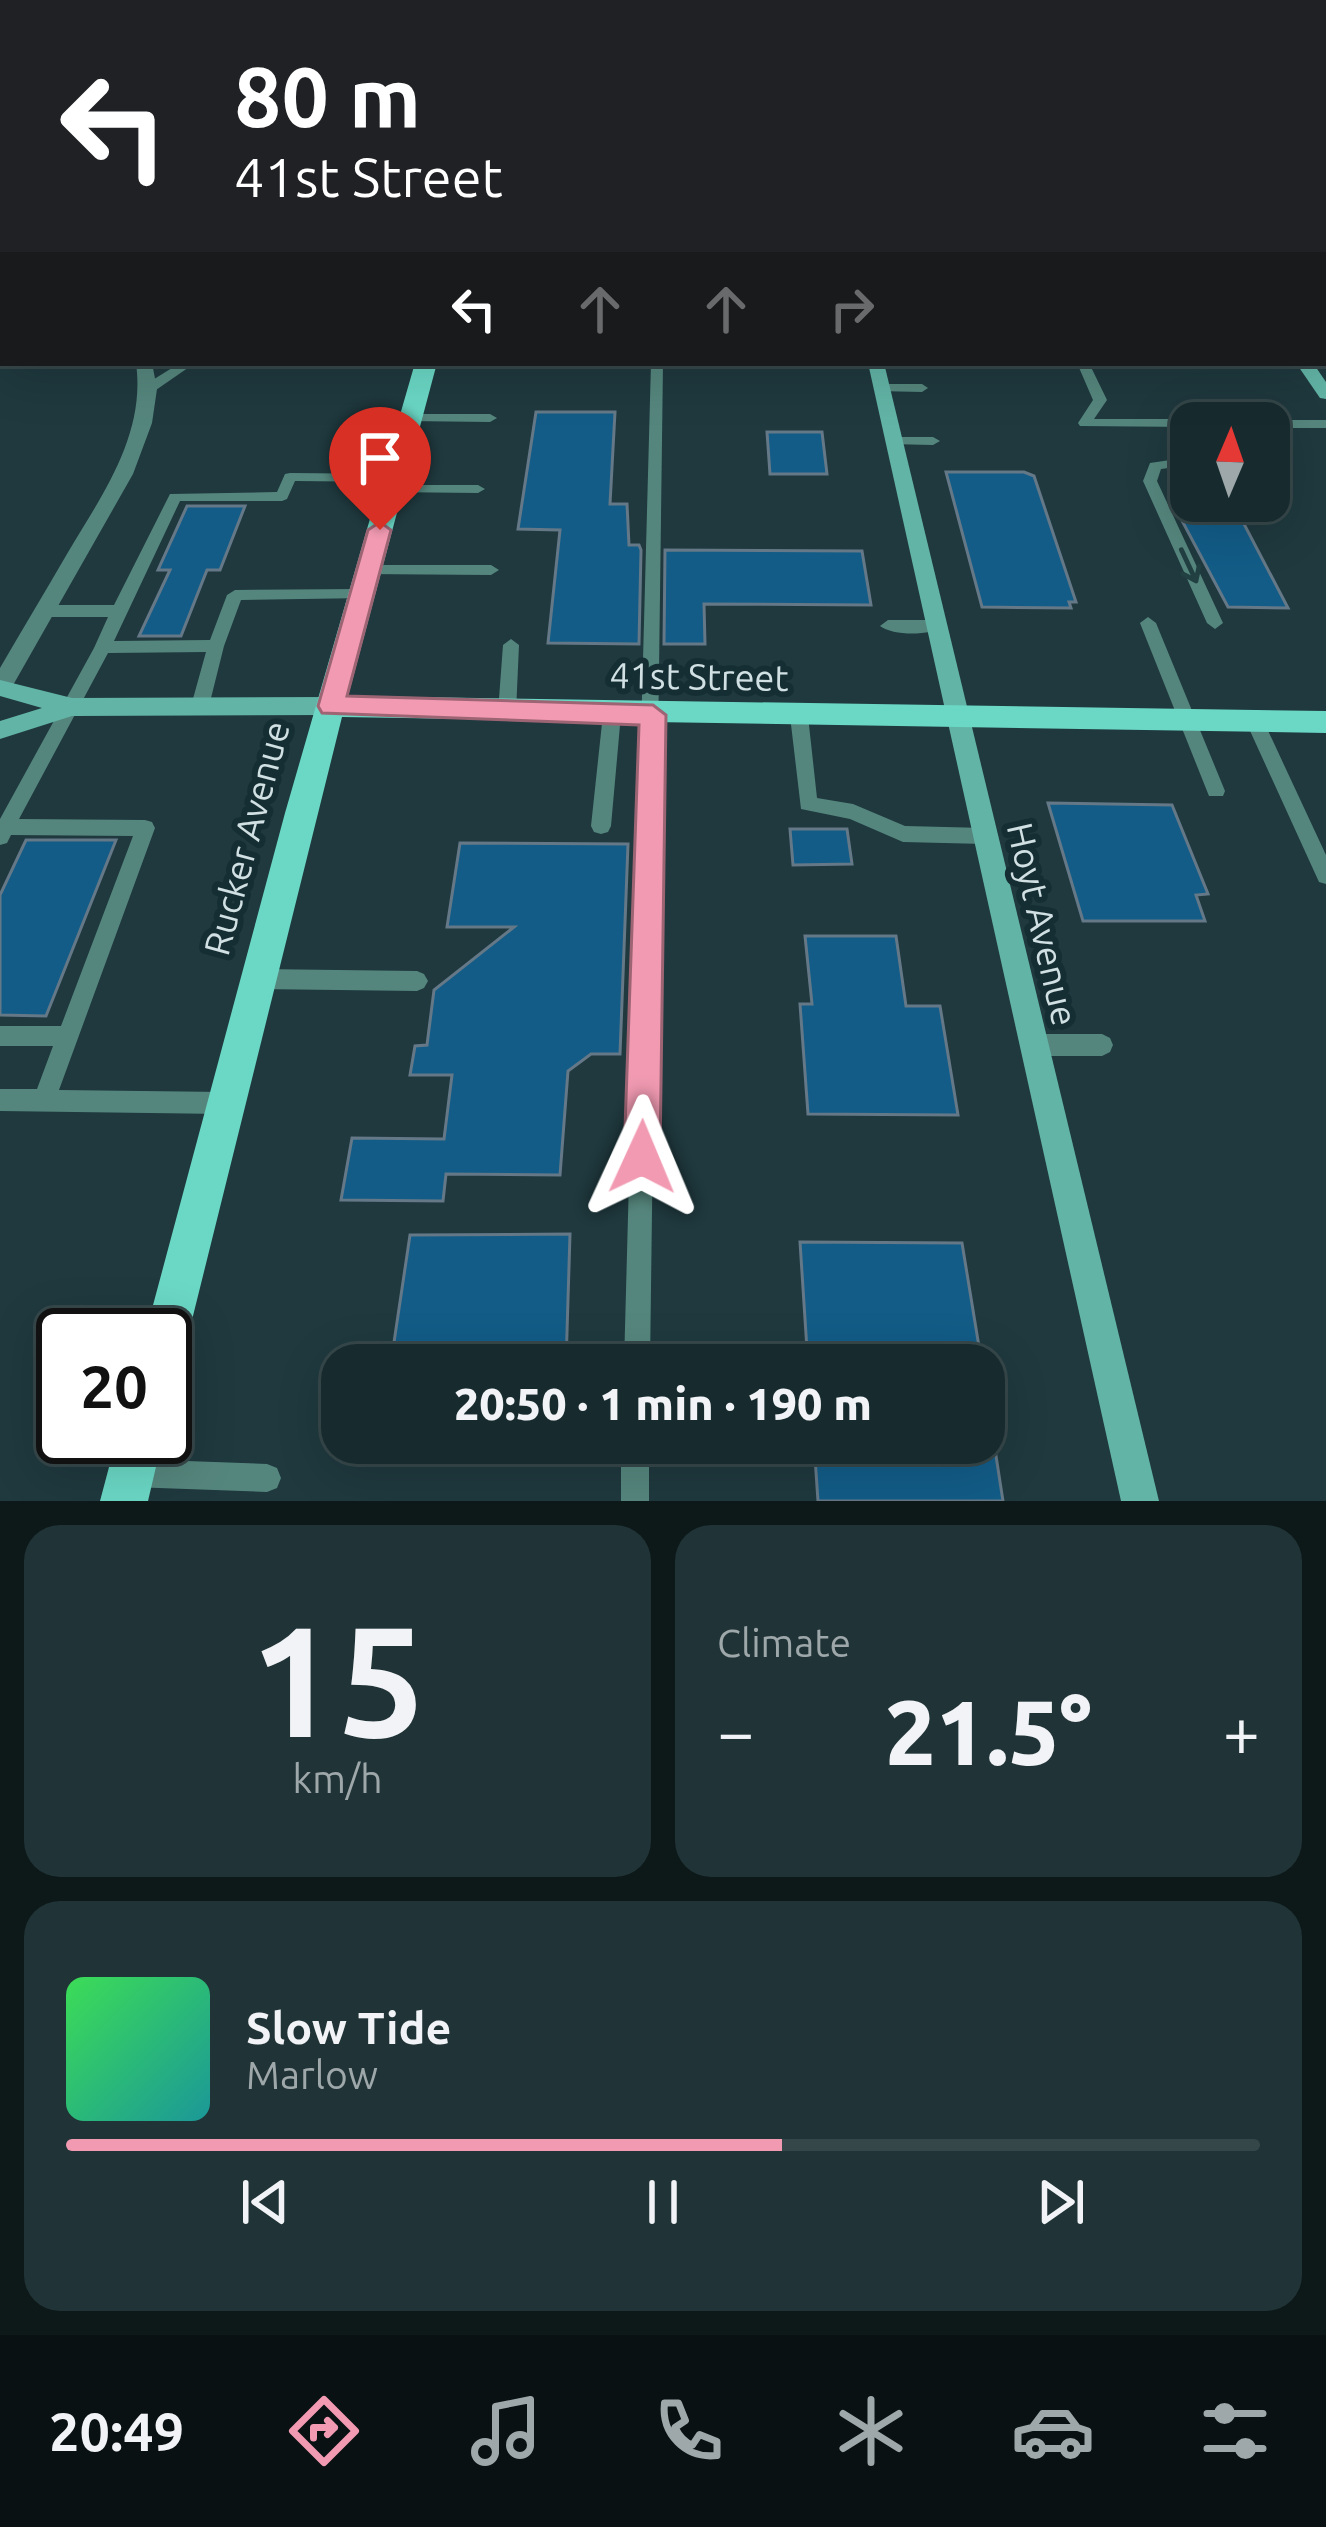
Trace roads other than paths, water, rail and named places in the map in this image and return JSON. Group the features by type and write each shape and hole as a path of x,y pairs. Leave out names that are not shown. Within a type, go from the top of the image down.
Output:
{"main road":[{"name":"Rucker Avenue","path":"173,1308 224,1103 425,366"},
{"name":"41st Street","path":"331,706 653,715 1326,722"}],"street":[{"path":"0,688 124,474 143,423 148,389 144,366"},
{"path":"1306,366 1326,394"},
{"name":"Hoyt Avenue","path":"879,376 1140,1501"},
{"name":"41st Street","path":"0,688 71,707 331,706"},
{"name":"41st Street","path":"0,730 71,707"}],"lane":[{"path":"148,389 184,366"},
{"path":"638,1344 653,715 656,366"},
{"path":"1072,441 1100,400 1084,366"},
{"path":"879,376 922,388"},
{"path":"411,418 490,418"},
{"path":"1085,423 1170,423"},
{"path":"1290,424 1326,424"},
{"path":"894,441 933,441"},
{"path":"1170,464 1155,466 1150,481 1215,623"},
{"path":"44,1100 145,828 4,832 176,497 282,496 290,477 478,489"},
{"path":"200,706 235,595 491,570"},
{"path":"44,611 119,611"},
{"path":"1148,623 1192,721 1216,791"},
{"path":"888,626 936,626"},
{"path":"102,649 216,646"},
{"path":"507,712 511,646"},
{"path":"602,826 612,714"},
{"path":"799,716 808,804 854,812 904,834 985,836"},
{"path":"1255,722 1326,876"},
{"path":"258,979 417,981"},
{"path":"0,1036 68,1036"},
{"path":"1034,1045 1102,1046"},
{"path":"0,1100 224,1103"},
{"path":"634,1501 635,1464"},
{"path":"132,1470 267,1478"}]}
